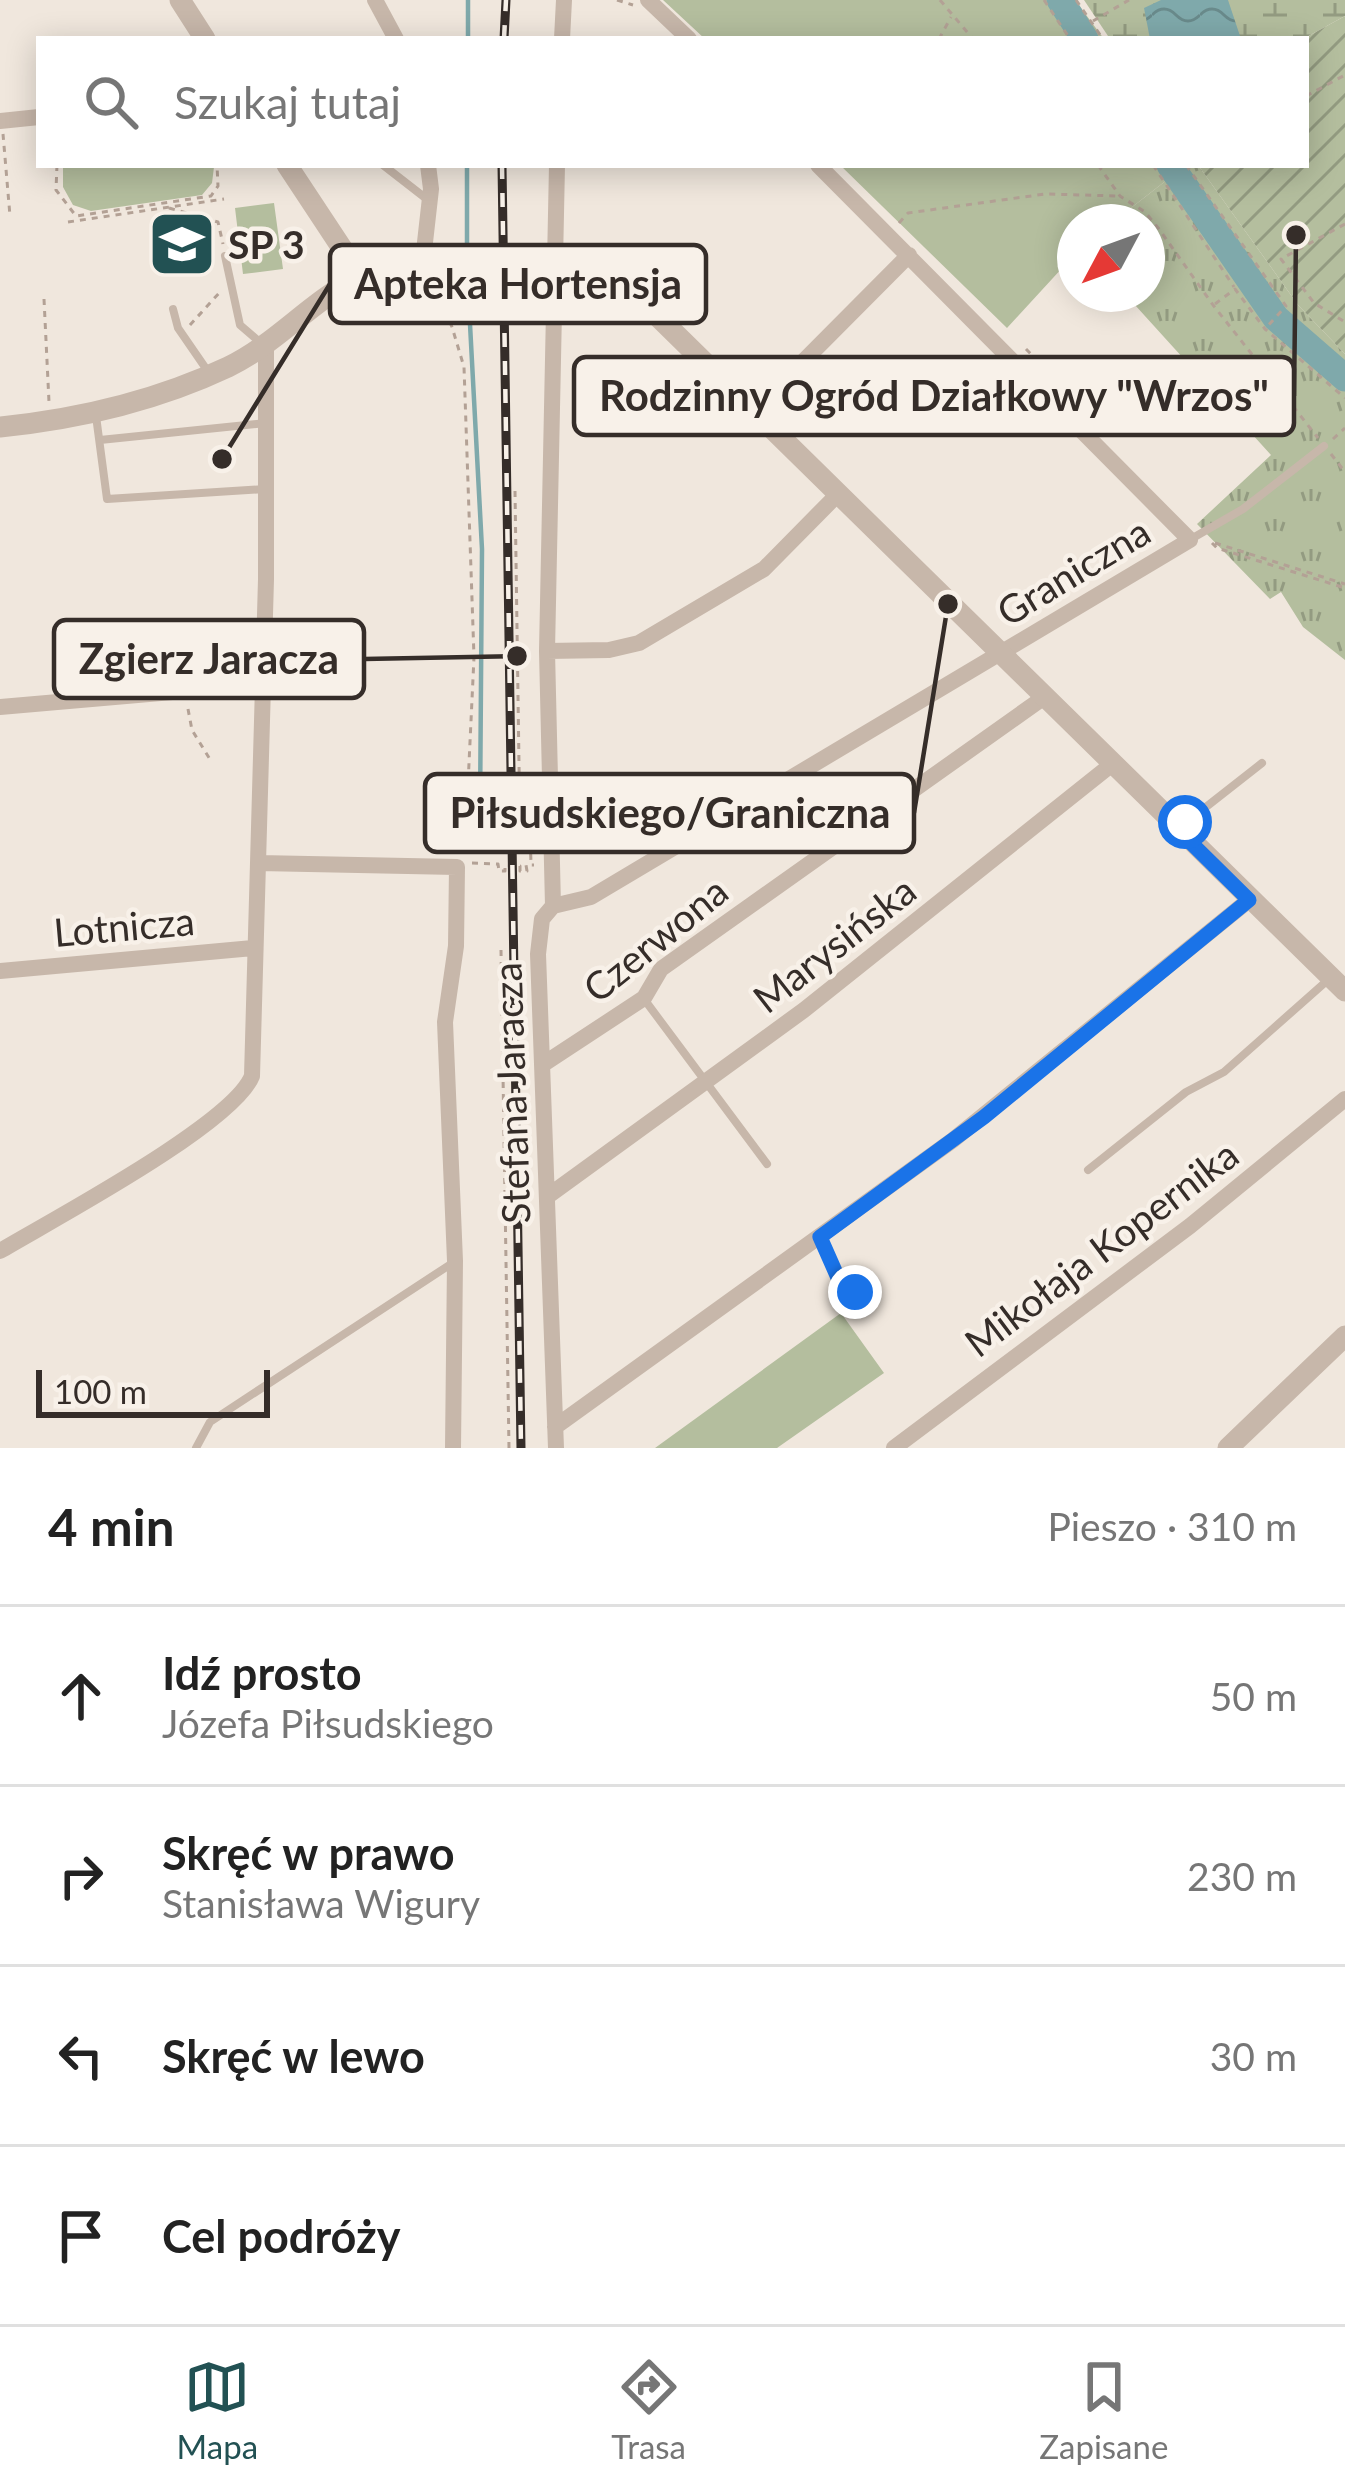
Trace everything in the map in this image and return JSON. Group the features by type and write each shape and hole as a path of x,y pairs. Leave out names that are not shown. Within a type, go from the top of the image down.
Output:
{"street":[{"path":"180,0 204,36"},
{"path":"375,0 388,36"},
{"path":"562,36 565,0"},
{"path":"648,0 686,36"},
{"path":"1,120 36,117"},
{"path":"425,266 428,168"},
{"name":"Stefana Jaracza","path":"556,1448 538,955 542,919 553,906 547,651 557,168"},
{"path":"821,168 1197,536"},
{"path":"295,169 361,277"},
{"path":"753,412 909,255"},
{"path":"0,427 95,412 210,375 266,347 361,277 464,260 554,261 583,267 626,288 1338,984"},
{"path":"0,1251 201,1130 244,1092 254,1067 264,684 266,347"},
{"path":"547,651 609,650 639,643 764,569 837,495"},
{"name":"Graniczna","path":"553,906 591,896 1197,536"},
{"path":"0,707 264,684"},
{"name":"Czerwona","path":"542,1065 644,998 661,969 1043,698"},
{"name":"Marysińska","path":"548,1196 910,929 1111,765"},
{"path":"259,863 457,864 456,946 445,1022 455,1261 453,1448"},
{"path":"556,1427 984,1117 1249,900"},
{"name":"Lotnicza","path":"0,971 254,948"},
{"name":"Mikołaja Kopernika","path":"894,1448 1190,1226 1345,1099"},
{"path":"1228,1448 1345,1336"}],"lane":[{"path":"387,168 429,201"},
{"path":"225,256 240,325 266,347"},
{"path":"173,309 182,334 210,375"},
{"path":"95,412 107,500 267,489"},
{"path":"100,440 268,423"},
{"path":"1197,536 1243,509 1324,446"},
{"path":"1178,830 1262,763"},
{"path":"1088,1170 1186,1092 1224,1072 1338,984"},
{"path":"644,998 766,1164"},
{"path":"196,1448 210,1422 455,1261"}],"path":[{"path":"940,0 970,36"},
{"path":"1044,0 1068,36"},
{"path":"1076,0 1100,36"},
{"path":"1092,22 1129,0"},
{"path":"941,36 952,16"},
{"path":"1309,94 1345,76"},
{"path":"1,120 10,216"},
{"path":"57,168 56,190 76,216 156,209 211,196 218,186 218,168"},
{"path":"1100,168 1120,196 1160,229 1324,446"},
{"path":"1155,168 1265,329 1345,398"},
{"path":"1188,168 1286,306 1265,329"},
{"path":"888,234 908,213 1046,194 1120,196"},
{"path":"68,222 224,199"},
{"path":"167,207 218,222 225,256"},
{"path":"156,209 156,220"},
{"path":"1345,224 1281,259 1314,303 1345,322"},
{"path":"425,266 464,367 474,657 466,827 457,864 494,864 505,872 505,865 520,866 520,871 532,865 552,872"},
{"path":"182,334 230,282"},
{"path":"1214,305 1235,289"},
{"path":"44,299 49,404"},
{"path":"515,490 520,832 530,833"},
{"path":"1197,536 1217,548 1345,586"},
{"path":"187,705 192,730 211,761"},
{"path":"532,865 530,818 536,818"},
{"path":"501,950 509,1448"},
{"path":"820,1237 839,1280 855,1292"}],"green space":[{"path":"663,0 1075,0 1102,36 702,36"},
{"path":"1084,0 1345,0 1345,16 1308,36 1108,36"},
{"path":"1345,16 1345,354 1298,305 1200,168 1309,168 1308,36"},
{"path":"63,168 214,168 212,183 202,195 91,211 73,205 63,187"},
{"path":"843,168 1182,168 1136,204 1057,204 1057,274 1007,328"},
{"path":"1182,168 1200,168 1298,305 1345,354 1345,660 1303,627 1281,592 1270,599 1197,524 1271,455 1141,312 1165,312 1165,204 1136,204"},
{"path":"274,203 283,269 243,274 235,208"},
{"path":"841,1313 884,1373 777,1448 655,1448"}],"water":[{"path":"1161,0 1228,0 1240,36 1149,36 1144,8"}],"waterway":[{"path":"468,0 468,36"},
{"path":"1060,0 1083,36"},
{"path":"467,168 467,250"},
{"path":"1172,168 1276,318 1345,378"},
{"path":"467,268 482,549 480,814"}],"railway":[{"path":"504,36 506,0"},
{"path":"502,168 521,1448"}],"place":[{"name":"Rodzinny Ogród Działkowy \"Wrzos\"","path":"1296,235"},
{"name":"SP 3","path":"182,244"},
{"name":"Apteka Hortensja","path":"222,459"},
{"name":"Piłsudskiego/Graniczna","path":"948,604"},
{"name":"Zgierz Jaracza","path":"517,656"}],"route":[{"path":"855,1292 839,1280 820,1237 984,1117 1249,900 1178,830 1185,822"}]}
